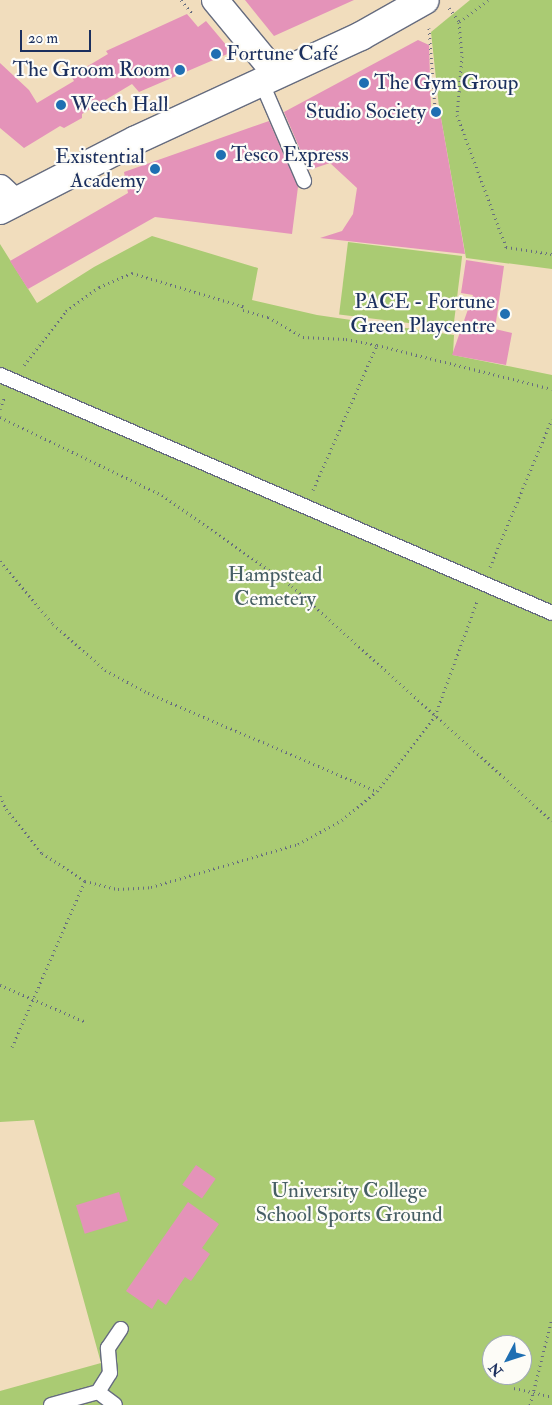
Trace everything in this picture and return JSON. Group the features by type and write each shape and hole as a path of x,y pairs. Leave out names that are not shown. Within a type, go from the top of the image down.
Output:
{"main road":[{"path":"5,200 268,77 361,36 418,7"}],"street":[{"path":"215,0 268,77"}],"lane":[{"path":"268,77 304,181"},
{"path":"6,378 552,613"},
{"path":"51,1405 98,1392 110,1373 108,1348 121,1329"},
{"path":"98,1392 115,1405"}],"path":[{"path":"443,0 459,22 462,56 457,115 506,248 552,254"},
{"path":"459,22 488,0"},
{"path":"418,7 435,108"},
{"path":"0,409 6,378 66,311 99,287 132,273 243,306 243,310 268,318 303,337 346,339 377,345 552,389"},
{"path":"306,507 377,345"},
{"path":"0,417 162,495 292,586 552,821"},
{"path":"0,796 6,809 42,853 85,881 118,889 151,886 298,844 342,820 378,791 435,716 484,583 552,419"},
{"path":"0,561 53,624 105,670 148,693 378,791"},
{"path":"12,1047 85,881"},
{"path":"0,985 86,1022"},
{"path":"530,1405 552,1318"},
{"path":"514,1388 550,1396"}],"green space":[{"path":"470,0 552,0 552,269 466,258 439,107 431,32"},
{"name":"Hampstead Cemetery","path":"152,236 258,268 252,300 317,315 454,335 453,355 552,375 552,1405 0,1405 0,1391 101,1363 34,1120 0,1122 0,244 37,303 94,267"},
{"path":"348,242 462,256 453,328 339,314"}],"building":[{"path":"245,0 354,0 274,36"},
{"path":"187,14 198,27 206,21 232,52 139,92 132,84 82,114 82,118 64,128 60,126 24,148 0,128 0,63 29,90 37,103 74,81 71,76 108,54 106,51"},
{"path":"418,40 429,45 431,108 439,107 465,254 320,238 342,231 353,214 357,188 330,163 309,170 284,112"},
{"path":"269,121 298,187 292,234 155,217 28,289 10,261 128,193 124,172"},
{"path":"466,260 504,266 495,329 512,333 506,365 452,355 473,295 461,293"},
{"path":"196,1165 216,1179 202,1198 182,1185"},
{"path":"119,1192 128,1221 85,1234 76,1205"},
{"path":"188,1202 219,1224 202,1248 210,1254 191,1281 185,1277 166,1305 158,1299 152,1309 126,1291"}],"place":[{"name":"Fortune Café","path":"216,54"},
{"name":"The Groom Room","path":"180,70"},
{"name":"The Gym Group","path":"364,83"},
{"name":"Weech Hall","path":"61,105"},
{"name":"Studio Society","path":"436,112"},
{"name":"Tesco Express","path":"221,155"},
{"name":"Existential Academy","path":"155,169"},
{"name":"PACE - Fortune Green Playcentre","path":"505,314"}],"park label":[{"name":"University College School Sports Ground","path":"349,1203"}]}
